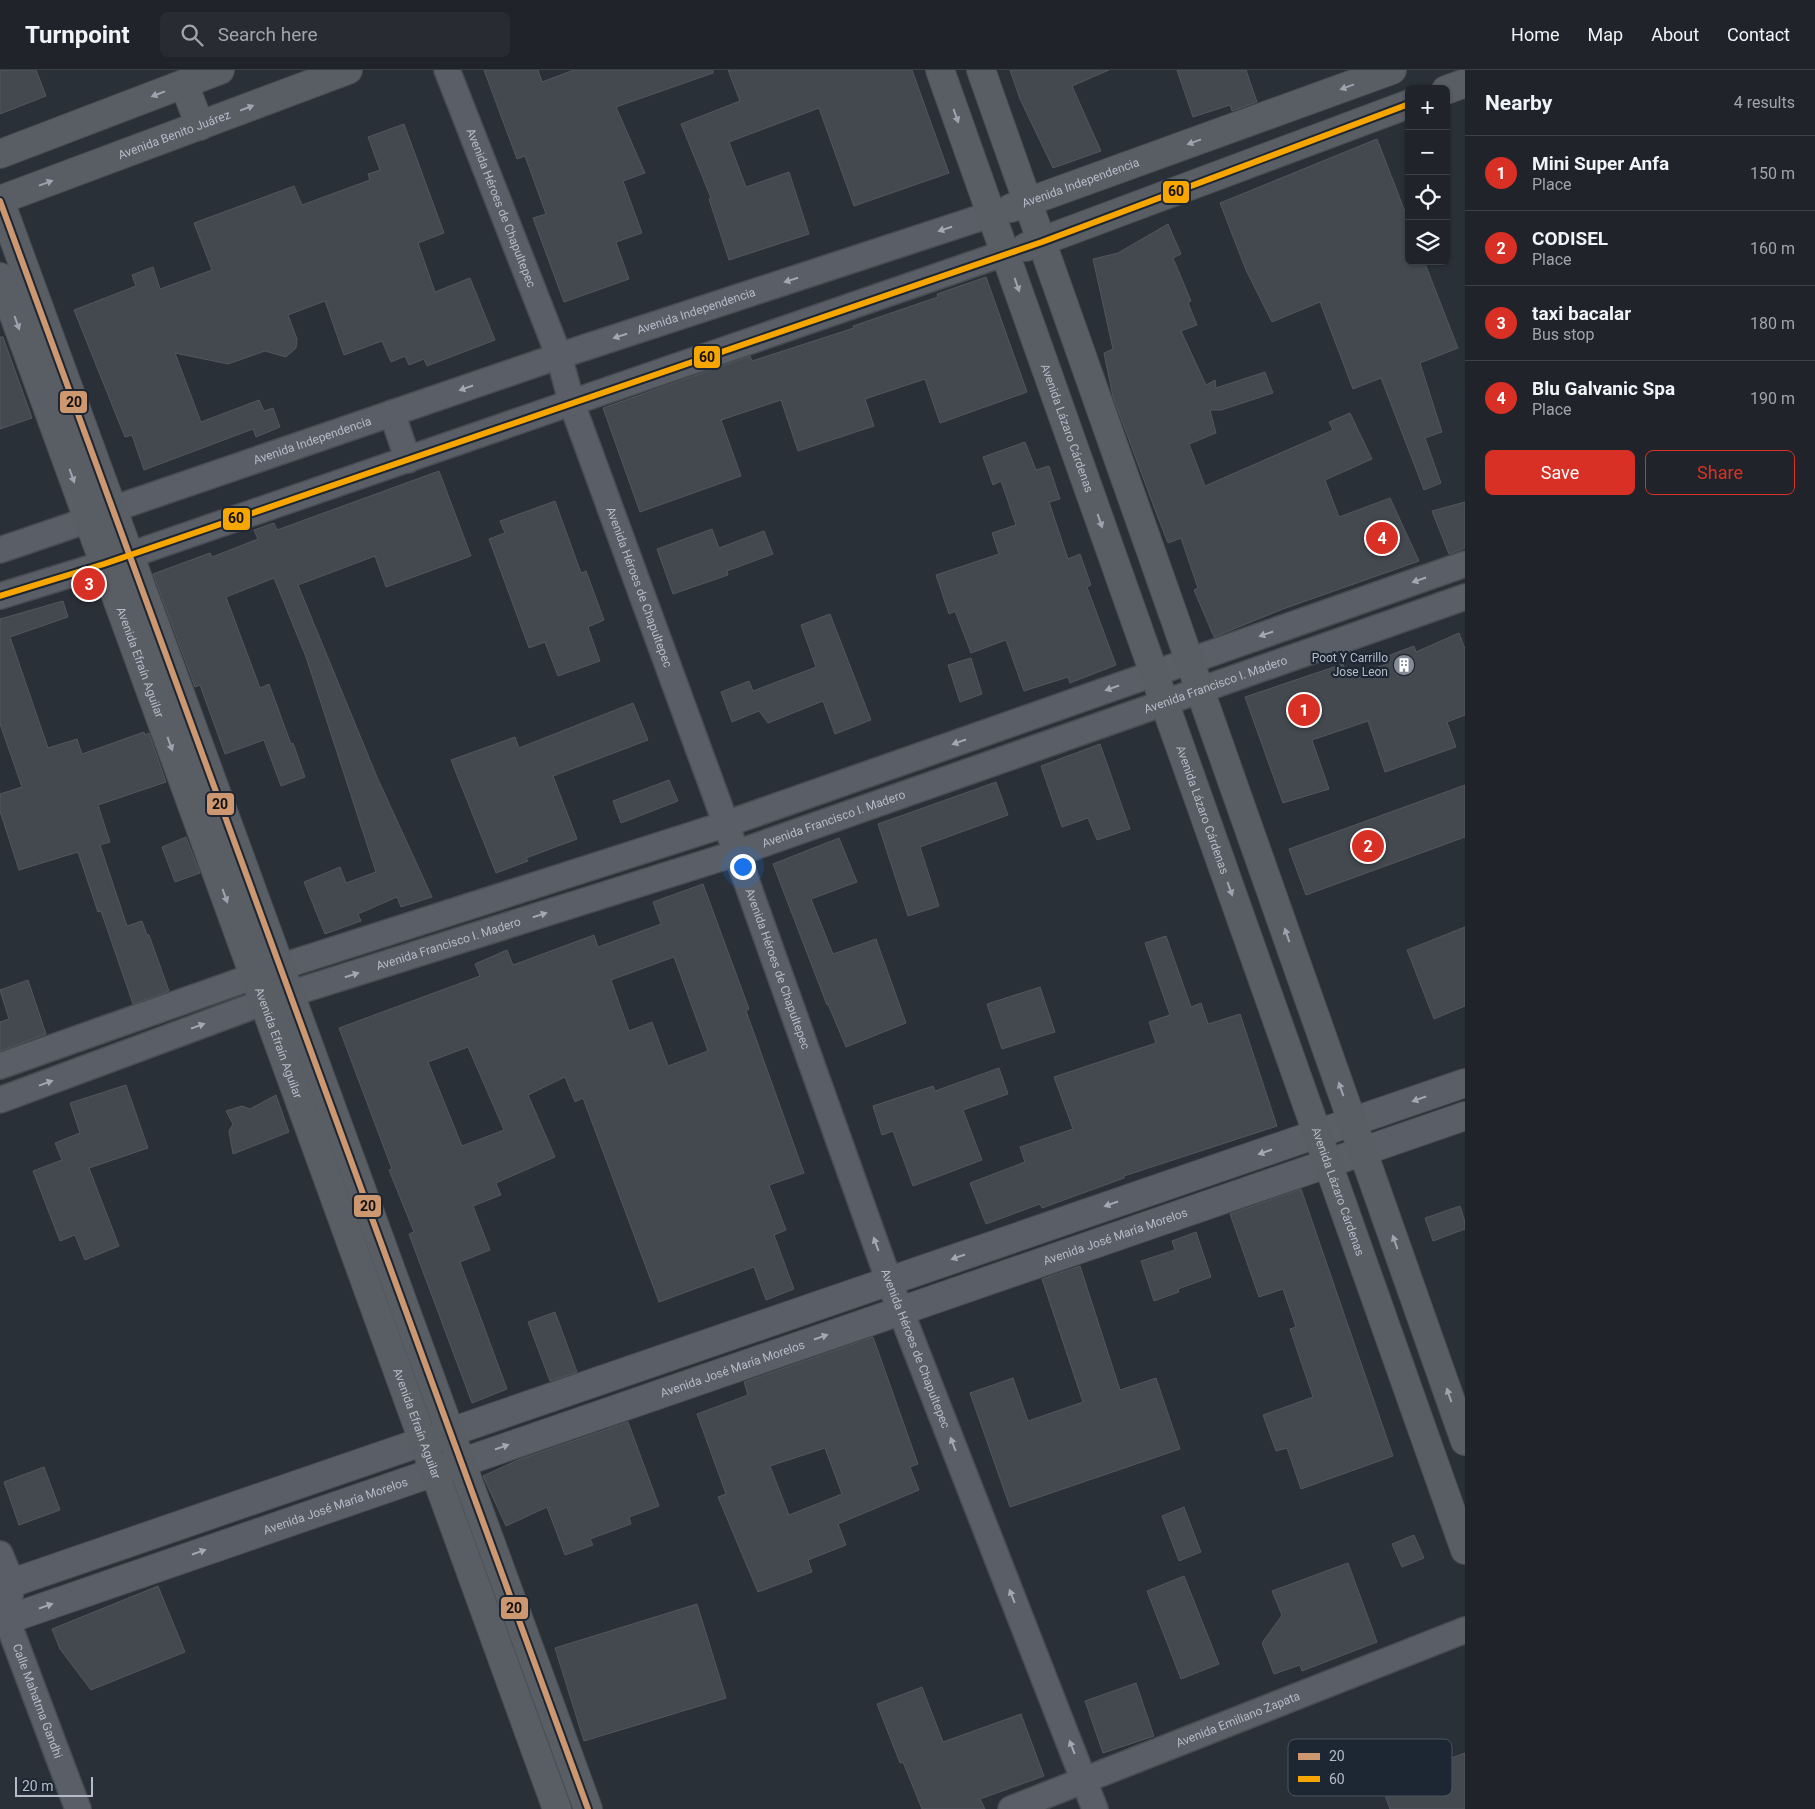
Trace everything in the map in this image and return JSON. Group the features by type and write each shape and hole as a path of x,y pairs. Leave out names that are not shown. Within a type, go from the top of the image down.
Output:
{"main road":[{"path":"0,154 220,70"},
{"name":"Avenida Benito Juárez","path":"0,200 348,70"},
{"name":"Avenida Lázaro Cárdenas","path":"940,70 1465,1550"},
{"path":"981,70 1465,1441"},
{"name":"Avenida Independencia","path":"992,214 1392,70"},
{"path":"1450,89 1465,83"},
{"path":"184,84 200,126"},
{"path":"1005,253 1042,242 1405,106"},
{"path":"0,200 588,1809"},
{"name":"Avenida Efraín Aguilar","path":"0,277 557,1809"}],"street":[{"name":"Avenida Héroes de Chapultepec","path":"447,70 558,356 572,404 737,854 889,1281 1095,1809"},
{"name":"Avenida Independencia","path":"0,550 88,520 113,508 558,356 992,214"},
{"path":"0,596 104,564 1005,253"},
{"path":"392,413 408,460"},
{"path":"0,1066 280,967 726,824 1465,564"},
{"name":"Avenida Francisco I. Madero","path":"0,1100 264,1002 737,854 1465,597"},
{"path":"0,1554 6,1585 1465,1083"},
{"name":"Avenida José María Morelos","path":"2,1618 1465,1116"},
{"name":"Calle Mahatma Gandhi","path":"6,1585 2,1618 78,1809"},
{"name":"Avenida Emiliano Zapata","path":"1011,1809 1465,1630"}],"building":[{"path":"0,70 36,70 46,96 0,114"},
{"path":"484,70 538,70 542,82 574,70 713,70 713,73 616,107 645,173 623,181 642,233 616,242 629,279 564,302 533,218 546,214 525,156 517,159"},
{"path":"728,70 912,70 949,173 854,206 819,108 729,142 746,187 789,172 809,234 729,260 709,199 711,198 681,124 740,101"},
{"path":"1010,70 1109,70 1072,86 1101,151 1053,168 1020,99"},
{"path":"1177,70 1246,70 1257,102 1232,111 1230,105 1193,117"},
{"path":"404,124 444,233 418,243 435,292 470,278 495,340 427,366 424,359 409,365 405,356 391,362 382,341 344,355 325,301 288,315 297,339 296,348 286,357 265,351 228,364 175,353 201,422 259,400 264,411 273,408 280,427 256,437 253,429 144,470 132,435 125,437 74,310 136,286 132,275 153,267 160,289 212,270 194,223 294,186 302,205 370,180 368,174 380,170 368,137"},
{"path":"1377,139 1405,212 1405,265 1426,265 1458,348 1420,363 1442,432 1425,438 1441,483 1424,490 1381,378 1353,389 1320,302 1272,322 1246,270 1220,203"},
{"path":"1168,224 1181,254 1173,258 1191,301 1188,303 1197,325 1181,331 1206,385 1215,380 1216,388 1265,372 1273,393 1221,410 1210,410 1216,433 1189,444 1205,486 1333,430 1329,422 1350,413 1372,459 1325,480 1339,517 1390,498 1419,561 1283,609 1214,637 1194,590 1198,588 1181,538 1168,543 1113,397 1104,353 1113,349 1093,259 1118,253"},
{"path":"986,277 1027,392 940,423 925,379 865,399 874,426 798,451 781,400 721,420 741,476 640,512 603,408 750,356 752,361 854,328 853,326 938,297 937,294"},
{"path":"0,337 3,337 32,418 0,429"},
{"path":"1025,442 1036,470 1049,466 1060,499 1049,502 1068,559 1080,554 1091,585 1087,587 1116,665 1070,683 1068,677 1024,691 1006,640 971,653 955,611 949,614 936,575 999,554 992,533 1016,525 1001,481 993,485 983,457"},
{"path":"439,471 471,556 386,587 375,556 298,585 377,777 432,897 401,907 397,897 358,914 361,921 325,934 304,882 340,867 346,883 376,872 306,657 274,578 226,597 260,688 269,684 305,777 281,786 264,740 225,754 200,685 195,687 153,574 210,553 212,557 258,539 254,530 274,523 277,530"},
{"path":"555,501 581,573 586,571 604,620 588,627 600,661 558,676 545,642 529,648 489,539 505,533 500,521"},
{"path":"1465,502 1465,548 1449,554 1432,511"},
{"path":"712,529 719,548 764,531 773,554 727,571 728,575 673,594 657,549"},
{"path":"63,601 68,617 10,637 48,748 77,739 82,754 144,732 145,735 149,733 166,782 98,805 110,842 100,845 127,926 142,921 169,991 133,1004 101,911 98,912 78,852 19,870 0,811 0,794 22,787 0,724 0,619"},
{"path":"830,614 871,720 835,734 823,701 768,723 759,711 732,722 721,692 749,681 753,691 816,667 801,625"},
{"path":"1459,633 1465,649 1465,715 1447,722 1456,747 1385,772 1368,721 1312,740 1329,789 1283,803 1245,697 1343,664 1347,678 1387,664 1385,657 1414,646 1416,652"},
{"path":"971,658 982,694 960,702 948,665"},
{"path":"633,703 648,740 553,776 577,839 526,858 528,861 496,873 451,760 515,737 519,748"},
{"path":"1100,744 1130,829 1097,840 1088,818 1062,827 1041,766"},
{"path":"669,780 678,801 621,823 613,801"},
{"path":"996,782 1008,815 920,847 939,906 908,916 878,824"},
{"path":"1465,785 1465,837 1306,895 1289,849"},
{"path":"186,837 200,873 175,882 162,847"},
{"path":"839,838 857,882 811,899 833,954 876,939 906,1023 846,1047 827,1005 773,864"},
{"path":"703,884 749,1009 746,1011 804,1173 769,1185 786,1230 774,1235 794,1289 766,1300 754,1267 659,1302 583,1098 575,1102 565,1077 528,1095 555,1157 496,1183 501,1195 473,1206 490,1250 460,1262 507,1389 472,1403 409,1234 414,1232 389,1170 392,1169 339,1028 480,976 475,964 507,950 513,965 594,935 598,947 661,924 653,902","holes":["674,957 708,1051 668,1066 652,1022 629,1031 611,980","468,1047 504,1130 462,1146 428,1062"]},
{"path":"1465,927 1465,1006 1434,1019 1407,950"},
{"path":"1166,936 1191,1007 1201,1003 1208,1024 1240,1014 1277,1126 1124,1176 1124,1178 1042,1208 1040,1204 986,1224 970,1183 1025,1162 1020,1147 1073,1129 1054,1077 1156,1043 1149,1022 1170,1015 1145,943"},
{"path":"28,980 46,1034 0,1051 0,1022 9,1019 0,990"},
{"path":"1040,987 1055,1032 1002,1049 987,1004"},
{"path":"999,1068 1008,1094 963,1110 982,1160 913,1186 893,1131 882,1135 873,1106 933,1086 935,1091"},
{"path":"126,1085 148,1148 89,1168 119,1246 85,1260 75,1235 60,1241 33,1171 62,1160 55,1143 80,1133 70,1103"},
{"path":"276,1095 289,1132 233,1154 229,1131 233,1124 226,1111 242,1106 250,1109"},
{"path":"1301,1189 1393,1456 1301,1489 1287,1448 1276,1451 1263,1415 1313,1397 1290,1329 1296,1327 1283,1289 1259,1297 1230,1214"},
{"path":"1460,1206 1465,1229 1433,1241 1425,1218"},
{"path":"1196,1232 1211,1277 1178,1289 1179,1292 1154,1301 1141,1261 1175,1250 1172,1241"},
{"path":"1080,1266 1120,1390 1156,1378 1180,1449 1010,1507 970,1393 1013,1378 1028,1421 1083,1402 1042,1279"},
{"path":"555,1312 577,1372 550,1381 528,1322"},
{"path":"873,1337 918,1464 910,1467 919,1490 838,1524 846,1545 808,1560 812,1572 758,1592 718,1497 726,1494 697,1414 748,1395 744,1382","holes":["825,1448 842,1494 789,1515 770,1466"]},
{"path":"628,1422 659,1506 629,1517 631,1524 590,1539 593,1545 565,1555 547,1507 506,1526 483,1476 518,1460"},
{"path":"44,1467 60,1510 19,1525 4,1482"},
{"path":"1184,1507 1201,1552 1179,1561 1162,1516"},
{"path":"1414,1535 1424,1558 1402,1567 1392,1544"},
{"path":"1348,1563 1377,1642 1302,1671 1300,1665 1274,1674 1262,1643 1282,1615 1272,1591"},
{"path":"1184,1576 1219,1664 1181,1679 1147,1591"},
{"path":"158,1586 185,1652 91,1690 60,1649 52,1629"},
{"path":"697,1604 726,1698 584,1741 555,1648"},
{"path":"1136,1683 1154,1736 1103,1753 1085,1701"},
{"path":"922,1687 943,1742 1021,1714 1044,1776 980,1799 985,1809 922,1809 903,1762 900,1763 877,1704"},
{"path":"1465,1753 1465,1809 1390,1809 1385,1796 1452,1796 1452,1758"}],"transit line":[{"name":"60","path":"0,596 104,564 1042,242 1405,106"},
{"name":"20","path":"0,201 588,1809"}],"place":[{"name":"Blu Galvanic Spa","path":"1382,538"},
{"name":"taxi bacalar","path":"89,584"},
{"name":"Poot Y Carrillo Jose Leon","path":"1404,665"},
{"name":"Mini Super Anfa","path":"1304,710"},
{"name":"CODISEL","path":"1368,846"}]}
